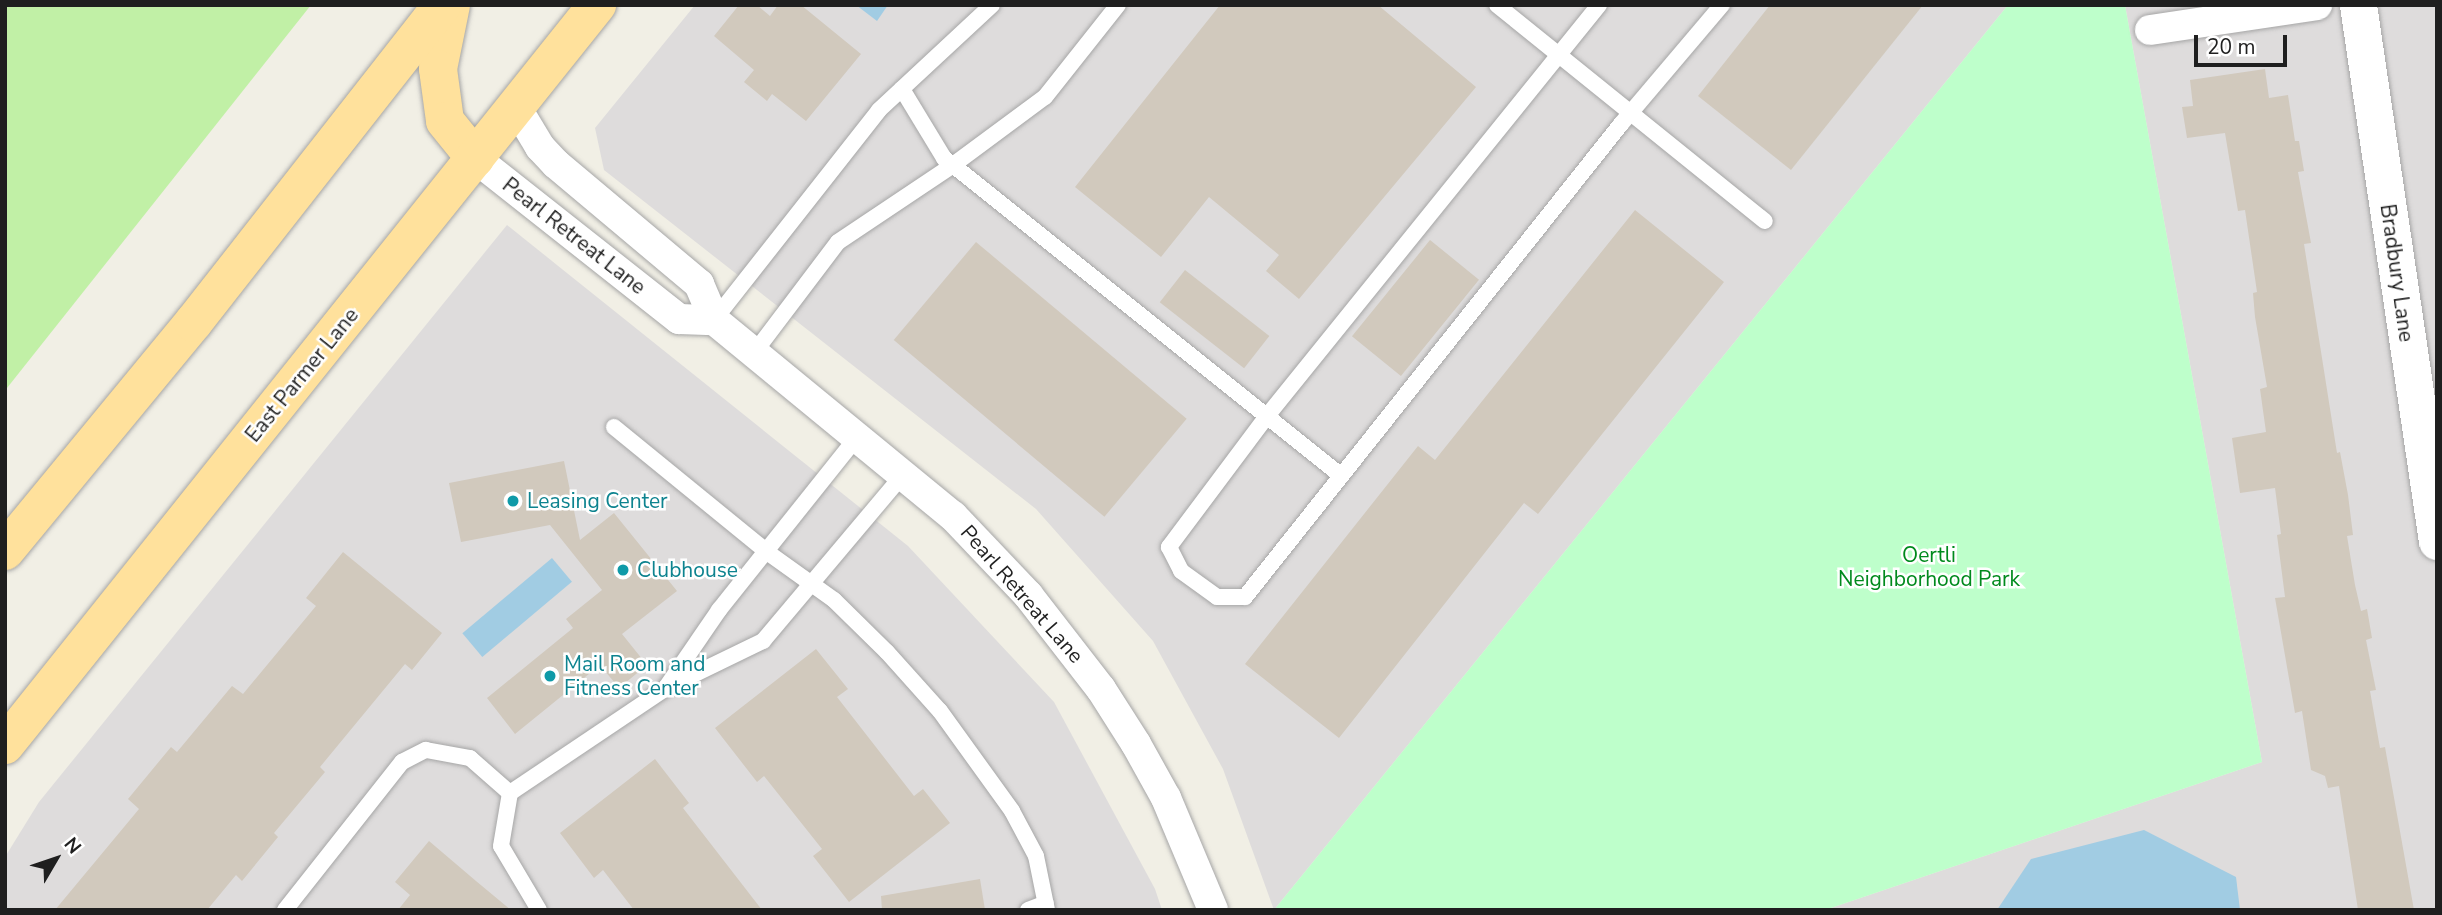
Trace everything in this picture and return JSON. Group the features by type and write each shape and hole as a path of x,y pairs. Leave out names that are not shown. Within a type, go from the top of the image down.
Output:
{"main road":[{"path":"5,551 193,323 442,5"},
{"path":"451,5 438,69 445,121 475,158"},
{"name":"East Parmer Lane","path":"5,745 597,5"}],"street":[{"path":"2150,30 2317,5"},
{"name":"Bradbury Lane","path":"2358,5 2437,541"},
{"name":"Pearl Retreat Lane","path":"516,107 540,148 556,164 699,284 714,320 903,475 991,553 1065,640 1101,689 1166,798 1213,910"},
{"name":"Pearl Retreat Lane","path":"475,158 679,319 714,320"}],"lane":[{"path":"714,320 879,110 992,5"},
{"path":"754,353 838,242 953,165 1045,97 1118,5"},
{"path":"1497,5 1765,221"},
{"path":"1599,5 1267,416 1169,547 1181,571 1217,597 1245,597 1339,474 1630,114 1722,5"},
{"path":"902,89 944,158 1339,474"},
{"path":"614,426 767,552 834,600 887,652 940,711 1012,811 1036,856 1046,906 1028,910"},
{"path":"666,688 719,610 857,437"},
{"path":"540,910 501,846 510,793 666,688 763,641 903,475"},
{"path":"285,910 402,762 426,750 470,758 510,793"}],"shaded area":[{"path":"695,5 2008,5 1274,910 1223,769 1153,641 1036,509 604,170 595,128"},
{"path":"2125,5 2437,5 2437,910 1825,910 2262,762"},
{"path":"507,225 908,546 1054,702 1155,889 1162,910 5,910 5,857 39,802"}],"green space":[{"path":"5,5 311,5 7,388 5,376"},
{"name":"Oertli Neighborhood Park","path":"2008,5 2125,5 2262,762 1825,910 1274,910"}],"water":[{"path":"856,5 888,5 877,21"},
{"path":"552,558 572,582 482,657 462,633"},
{"path":"2144,830 2236,877 2240,910 1997,910 2031,859"}],"building":[{"path":"739,5 757,5 770,16 778,5 801,5 861,54 806,121 772,94 767,101 744,82 754,70 714,36"},
{"path":"1220,5 1378,5 1476,87 1299,299 1266,271 1279,255 1209,197 1161,257 1075,187"},
{"path":"1770,5 1923,5 1791,170 1698,96"},
{"path":"2265,69 2269,98 2288,95 2295,141 2299,141 2304,171 2298,172 2311,243 2304,244 2337,453 2340,452 2348,495 2353,535 2347,536 2355,585 2361,611 2367,609 2372,638 2366,640 2376,690 2370,691 2380,748 2385,747 2414,910 2358,910 2339,786 2328,788 2325,776 2311,770 2302,711 2295,713 2275,598 2285,597 2277,535 2281,534 2275,488 2240,493 2232,438 2266,432 2260,389 2267,387 2255,317 2253,293 2257,292 2245,210 2238,211 2225,133 2187,138 2182,107 2193,106 2190,80"},
{"path":"1635,210 1724,282 1538,514 1524,503 1339,738 1245,664 1418,446 1435,460"},
{"path":"1430,240 1479,280 1401,376 1352,336"},
{"path":"976,242 1187,419 1104,517 894,340"},
{"path":"1185,270 1269,336 1244,368 1160,302"},
{"path":"564,461 580,540 614,513 677,591 622,634 647,665 619,688 600,665 515,734 487,698 573,628 566,619 602,590 550,525 461,542 449,483"},
{"path":"343,552 442,633 412,670 405,664 320,767 325,772 274,833 278,837 242,881 236,875 207,910 55,910 139,809 128,799 171,747 177,752 232,686 243,694 316,606 306,598"},
{"path":"816,649 848,689 837,697 914,796 923,789 950,823 849,902 813,856 822,849 764,776 757,782 715,728"},
{"path":"655,759 689,803 683,808 762,910 634,910 603,870 594,878 560,833"},
{"path":"429,841 511,910 398,910 410,895 395,882"},
{"path":"980,879 985,910 882,910 881,896"}],"place":[{"name":"Leasing Center","path":"513,501"},
{"name":"Clubhouse","path":"623,570"},
{"name":"Mail Room and Fitness Center","path":"550,676"}]}
